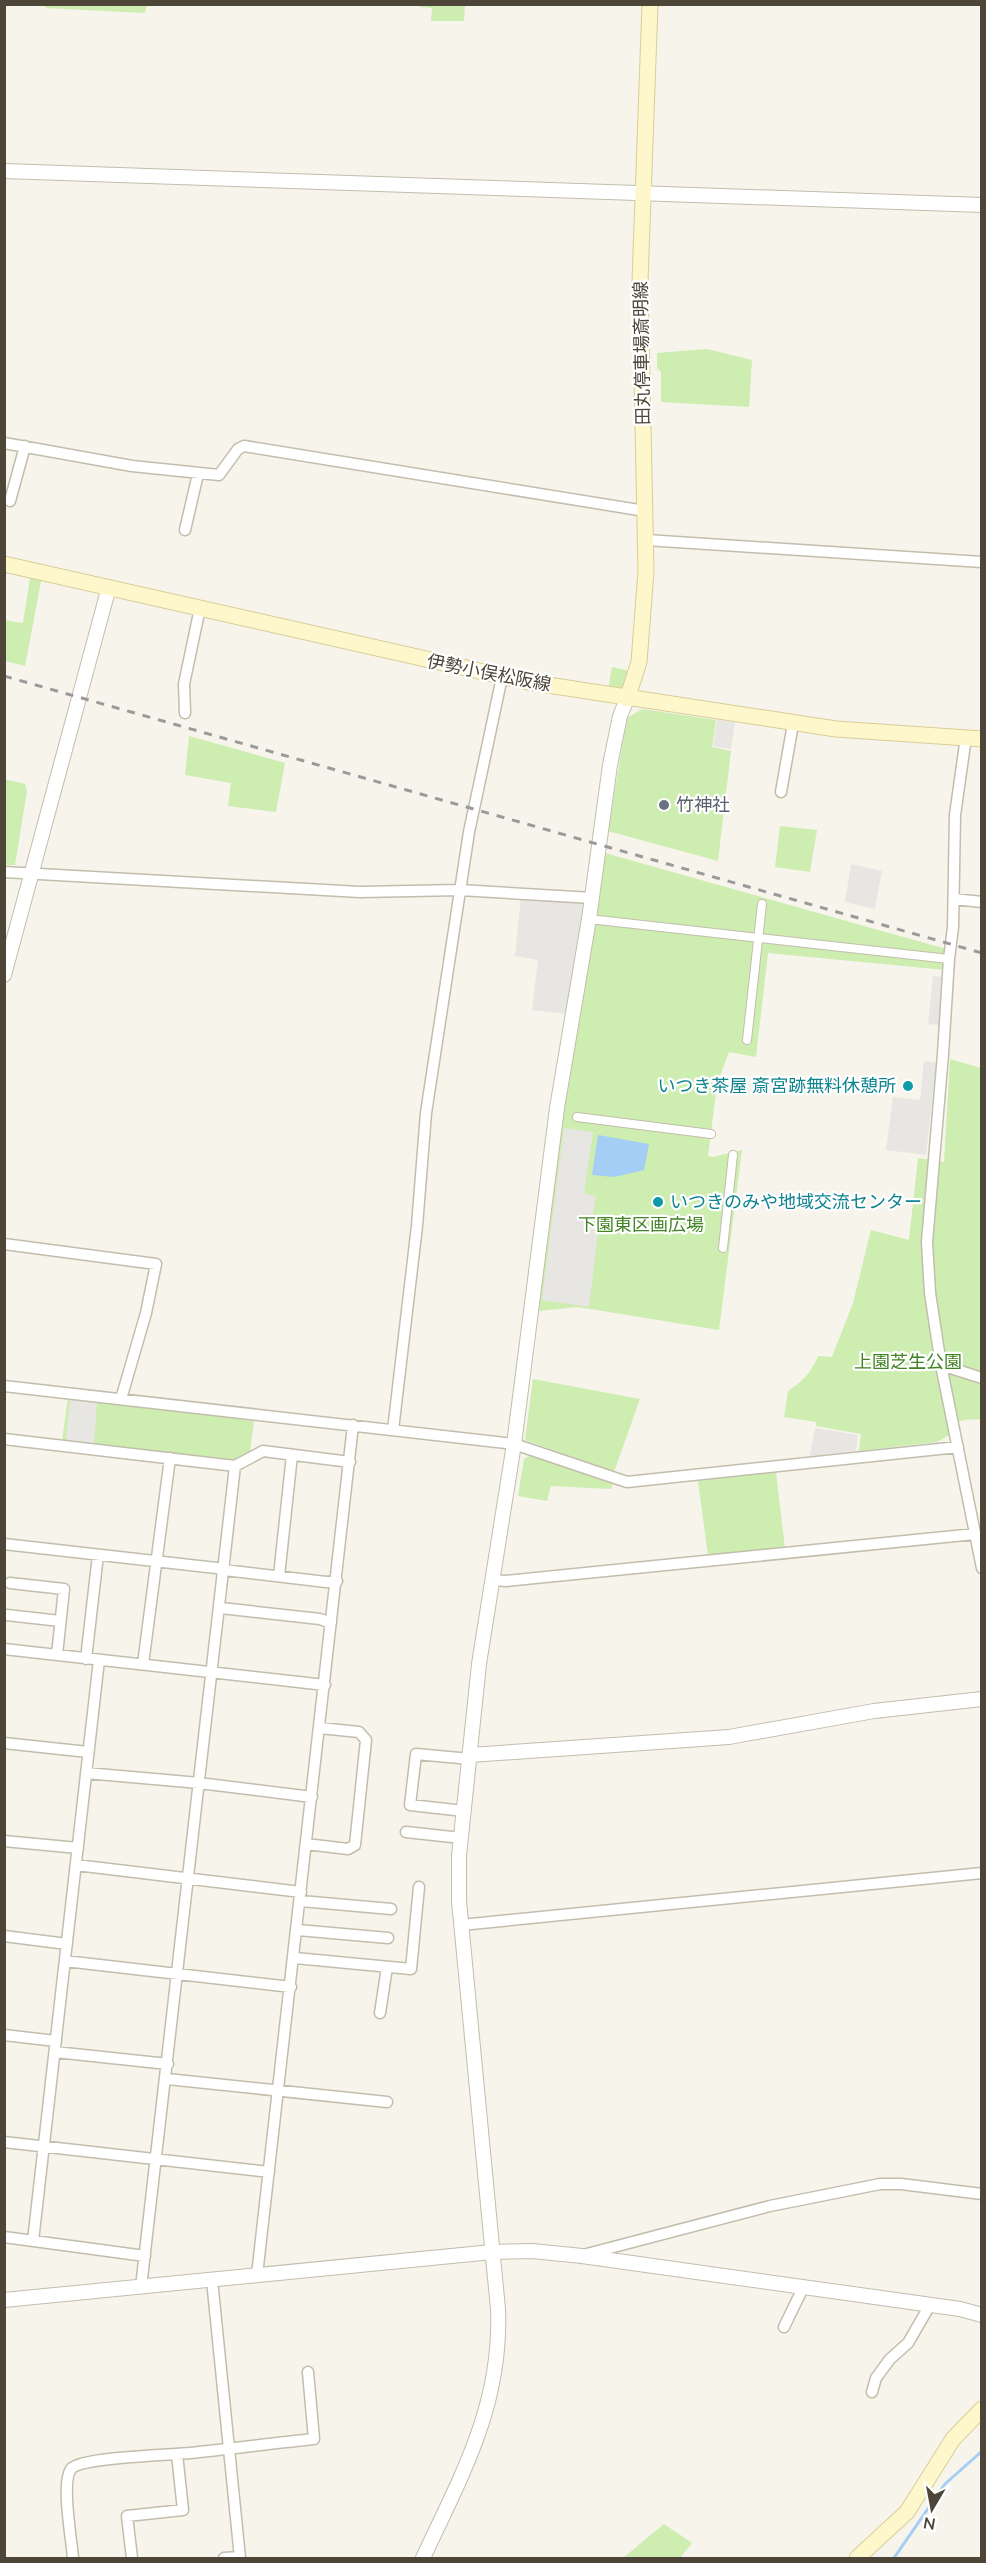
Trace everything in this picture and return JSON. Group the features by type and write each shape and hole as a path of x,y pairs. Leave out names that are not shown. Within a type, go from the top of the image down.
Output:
{"main road":[{"name":"田丸停車場斎明線","path":"627,699 639,662 645,603 646,540 640,281 651,4"},
{"name":"伊勢小俣松阪線","path":"4,564 502,677 793,724 880,733 974,738"},
{"path":"856,2559 907,2512 953,2439 981,2409"}],"street":[{"path":"4,171 981,205"},
{"path":"4,443 132,466 219,476 238,449 244,446 645,511"},
{"path":"10,501 25,446"},
{"path":"185,530 198,474"},
{"path":"646,540 981,562"},
{"path":"4,975 109,587"},
{"path":"185,713 184,684 200,608"},
{"path":"393,1430 417,1226 426,1113 469,832 502,677"},
{"path":"423,2559 476,2442 493,2390 499,2336 458,1888 461,1838 479,1664 514,1444 557,1108 589,919 612,754 620,717 627,699"},
{"path":"781,792 793,724"},
{"path":"974,738 955,815 953,927 927,1242 930,1293 941,1365 981,1568"},
{"path":"4,872 360,892 460,890 592,898"},
{"path":"954,899 981,902"},
{"path":"747,1040 762,904"},
{"path":"589,919 949,959"},
{"path":"577,1117 711,1134"},
{"path":"723,1248 734,1155"},
{"path":"4,1244 156,1264 146,1313 121,1399"},
{"path":"941,1365 981,1378"},
{"path":"4,1386 514,1444 627,1482 958,1447"},
{"path":"257,2275 295,1958 353,1425"},
{"path":"4,1439 235,1466 263,1451 350,1462"},
{"path":"279,1576 292,1455"},
{"path":"143,1665 170,1458"},
{"path":"141,2287 221,1608 235,1466"},
{"path":"492,1580 518,1580 975,1534"},
{"path":"4,1544 326,1582 337,1581"},
{"path":"86,1659 98,1555"},
{"path":"10,1583 64,1588 57,1655"},
{"path":"221,1608 332,1623"},
{"path":"7,1615 60,1622"},
{"path":"4,1649 325,1685"},
{"path":"33,2241 99,1660"},
{"path":"464,1811 410,1805 416,1754 470,1757 729,1737 874,1711 981,1700"},
{"path":"306,1844 348,1849 354,1845 366,1740 359,1732 320,1728"},
{"path":"4,1743 88,1752"},
{"path":"86,1773 199,1783 312,1797"},
{"path":"406,1832 461,1838"},
{"path":"4,1841 78,1848"},
{"path":"76,1865 391,1909"},
{"path":"461,1925 981,1873"},
{"path":"295,1958 411,1969 419,1887"},
{"path":"298,1930 388,1938"},
{"path":"4,1936 68,1944"},
{"path":"65,1961 291,1987"},
{"path":"380,2013 387,1967"},
{"path":"4,2035 168,2064"},
{"path":"167,2079 387,2102"},
{"path":"4,2142 269,2172"},
{"path":"582,2256 759,2208 880,2184 901,2184 981,2194"},
{"path":"4,2237 145,2256"},
{"path":"4,2301 492,2252 532,2251 582,2256 981,2314"},
{"path":"212,2280 239,2558 224,2559"},
{"path":"784,2327 803,2288"},
{"path":"872,2392 876,2378 890,2359 908,2343 930,2305"},
{"path":"73,2559 66,2482 70,2469 78,2464 314,2439 308,2372"},
{"path":"132,2559 128,2517 183,2510 177,2454"}],"green space":[{"path":"46,4 147,5 145,13 46,8"},
{"path":"420,5 465,5 464,21 431,21 432,8 420,7"},
{"path":"707,349 752,360 749,407 661,402 661,372 657,368 657,353"},
{"path":"42,576 25,666 5,661 4,620 23,623 30,578"},
{"path":"612,667 630,671 624,692 608,690"},
{"path":"642,709 716,720 712,747 731,751 718,861 608,831 627,718"},
{"path":"189,736 285,763 276,812 228,806 231,783 185,775"},
{"path":"4,779 25,784 27,791 15,865 5,865"},
{"path":"780,826 817,830 810,872 775,867"},
{"name":"下園東区画広場","path":"605,853 946,949 945,970 768,953 756,1057 729,1052 717,1084 708,1156 713,1157 742,1150 719,1330 578,1307 539,1311 560,1124"},
{"name":"上園芝生公園","path":"950,1059 981,1068 981,1419 956,1423 949,1435 937,1442 859,1451 861,1434 816,1426 816,1422 784,1417 788,1391 806,1376 818,1356 832,1357 853,1303 871,1230 909,1240 918,1158 944,1162"},
{"path":"533,1379 640,1399 614,1472 525,1440"},
{"path":"68,1397 254,1421 250,1452 236,1461 62,1441"},
{"path":"529,1456 613,1484 611,1489 551,1486 547,1501 518,1496 524,1459"},
{"path":"776,1472 785,1549 708,1556 698,1481"},
{"path":"664,2524 692,2543 680,2558 623,2558"}],"shaded area":[{"path":"717,720 735,722 731,749 713,746"},
{"path":"851,864 882,871 875,909 845,902"},
{"path":"521,897 582,901 586,907 568,1014 532,1010 538,960 515,956"},
{"path":"933,976 943,977 939,1025 928,1024"},
{"path":"924,1061 936,1063 926,1155 886,1150 893,1097 920,1100"},
{"path":"564,1128 593,1132 584,1193 596,1196 592,1222 599,1223 589,1307 542,1300"},
{"path":"70,1397 97,1401 94,1445 66,1441"},
{"path":"815,1428 858,1435 856,1451 810,1456"}],"water":[{"path":"598,1135 649,1144 644,1170 614,1177 592,1175"}],"waterway":[{"path":"894,2558 945,2484 982,2451"}],"railway":[{"path":"4,676 982,953"}],"place":[{"name":"竹神社","path":"664,805"},
{"name":"いつき茶屋 斎宮跡無料休憩所","path":"908,1086"},
{"name":"いつきのみや地域交流センター","path":"658,1202"}]}
